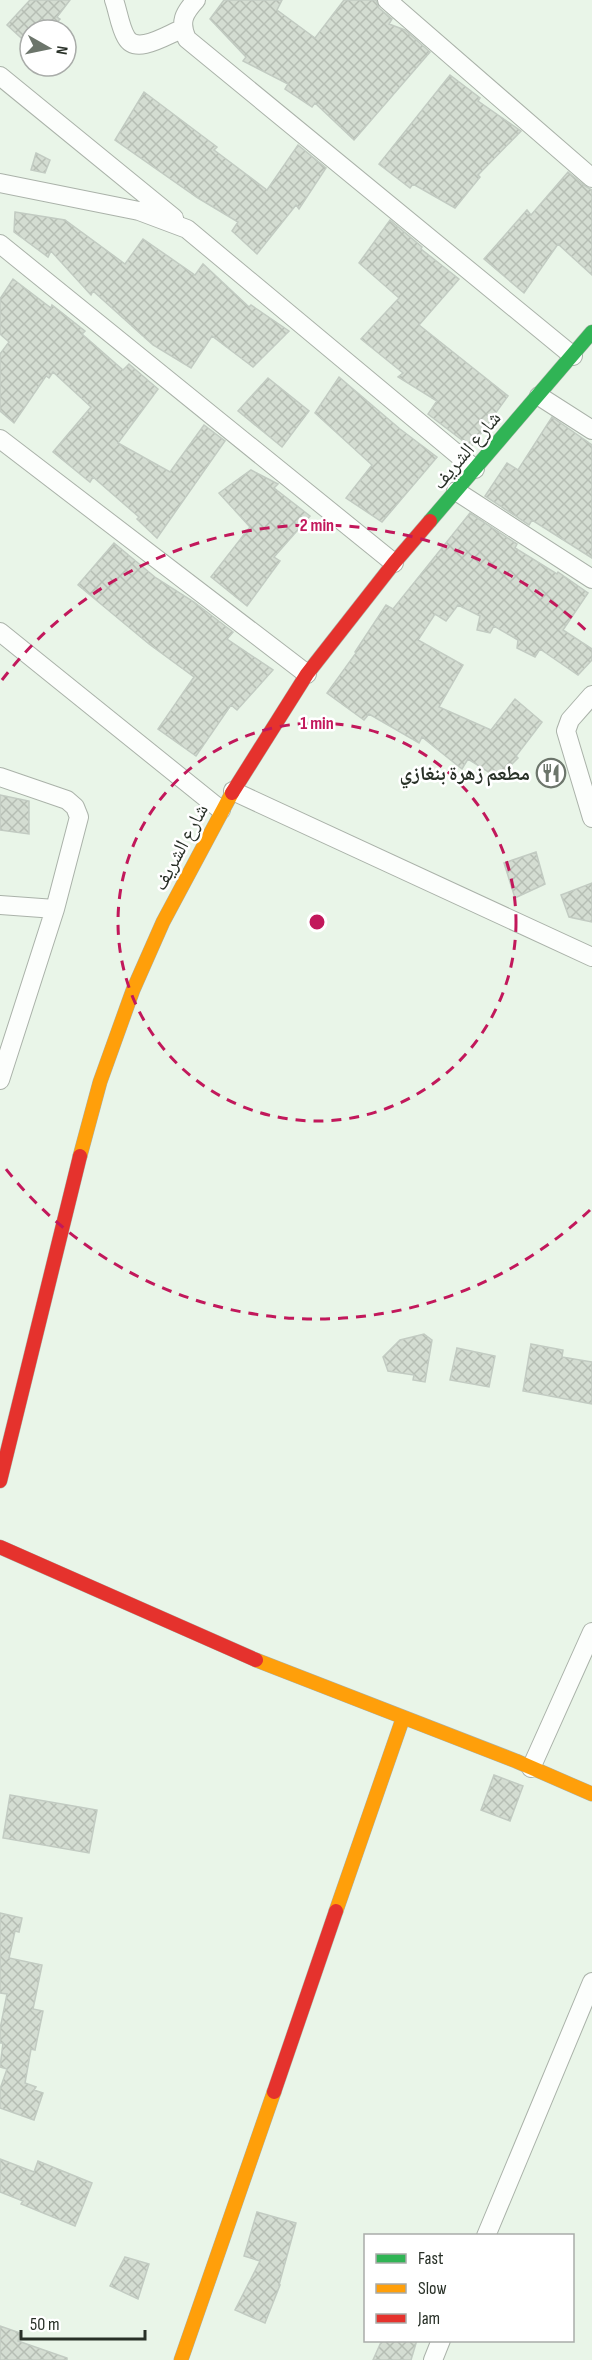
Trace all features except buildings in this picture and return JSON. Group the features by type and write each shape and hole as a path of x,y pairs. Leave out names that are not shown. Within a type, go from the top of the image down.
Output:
{"main road":[{"name":"شارع الشريف","path":"0,1481 7,1421 100,1082 134,990 163,922 221,810 307,674 394,563 592,332"},
{"path":"0,1547 258,1661 592,1794"},
{"path":"181,2360 403,1718"}],"street":[{"path":"114,0 126,38 133,45 141,46 182,28"},
{"path":"196,0 184,17 182,28 187,39 573,356"},
{"path":"387,0 592,178"},
{"path":"0,76 475,469"},
{"path":"0,183 139,211 187,229"},
{"path":"0,244 394,563"},
{"path":"539,396 592,430"},
{"path":"0,439 307,674"},
{"path":"456,491 592,579"},
{"path":"0,632 221,810"},
{"path":"592,695 570,720 566,731 592,818"},
{"path":"0,777 67,800 75,807 79,817 55,909 0,1080"},
{"path":"233,791 592,957"},
{"path":"0,905 55,909"},
{"path":"531,1768 592,1632"},
{"path":"486,2234 592,1983"},
{"path":"433,2360 440,2342"}],"traffic: fast":[{"path":"430,521 592,332"}],"traffic: slow":[{"path":"80,1156 100,1082 133,990 163,922 232,793"},
{"path":"256,1660 516,1761 592,1794"},
{"path":"336,1911 403,1718"},
{"path":"181,2360 274,2092"}],"traffic: jam":[{"path":"232,793 307,674 430,521"},
{"path":"0,1481 80,1156"},
{"path":"0,1547 256,1660"},
{"path":"274,2092 336,1911"}],"place":[{"name":"مطعم زهرة بنغازي","path":"551,773"}]}
